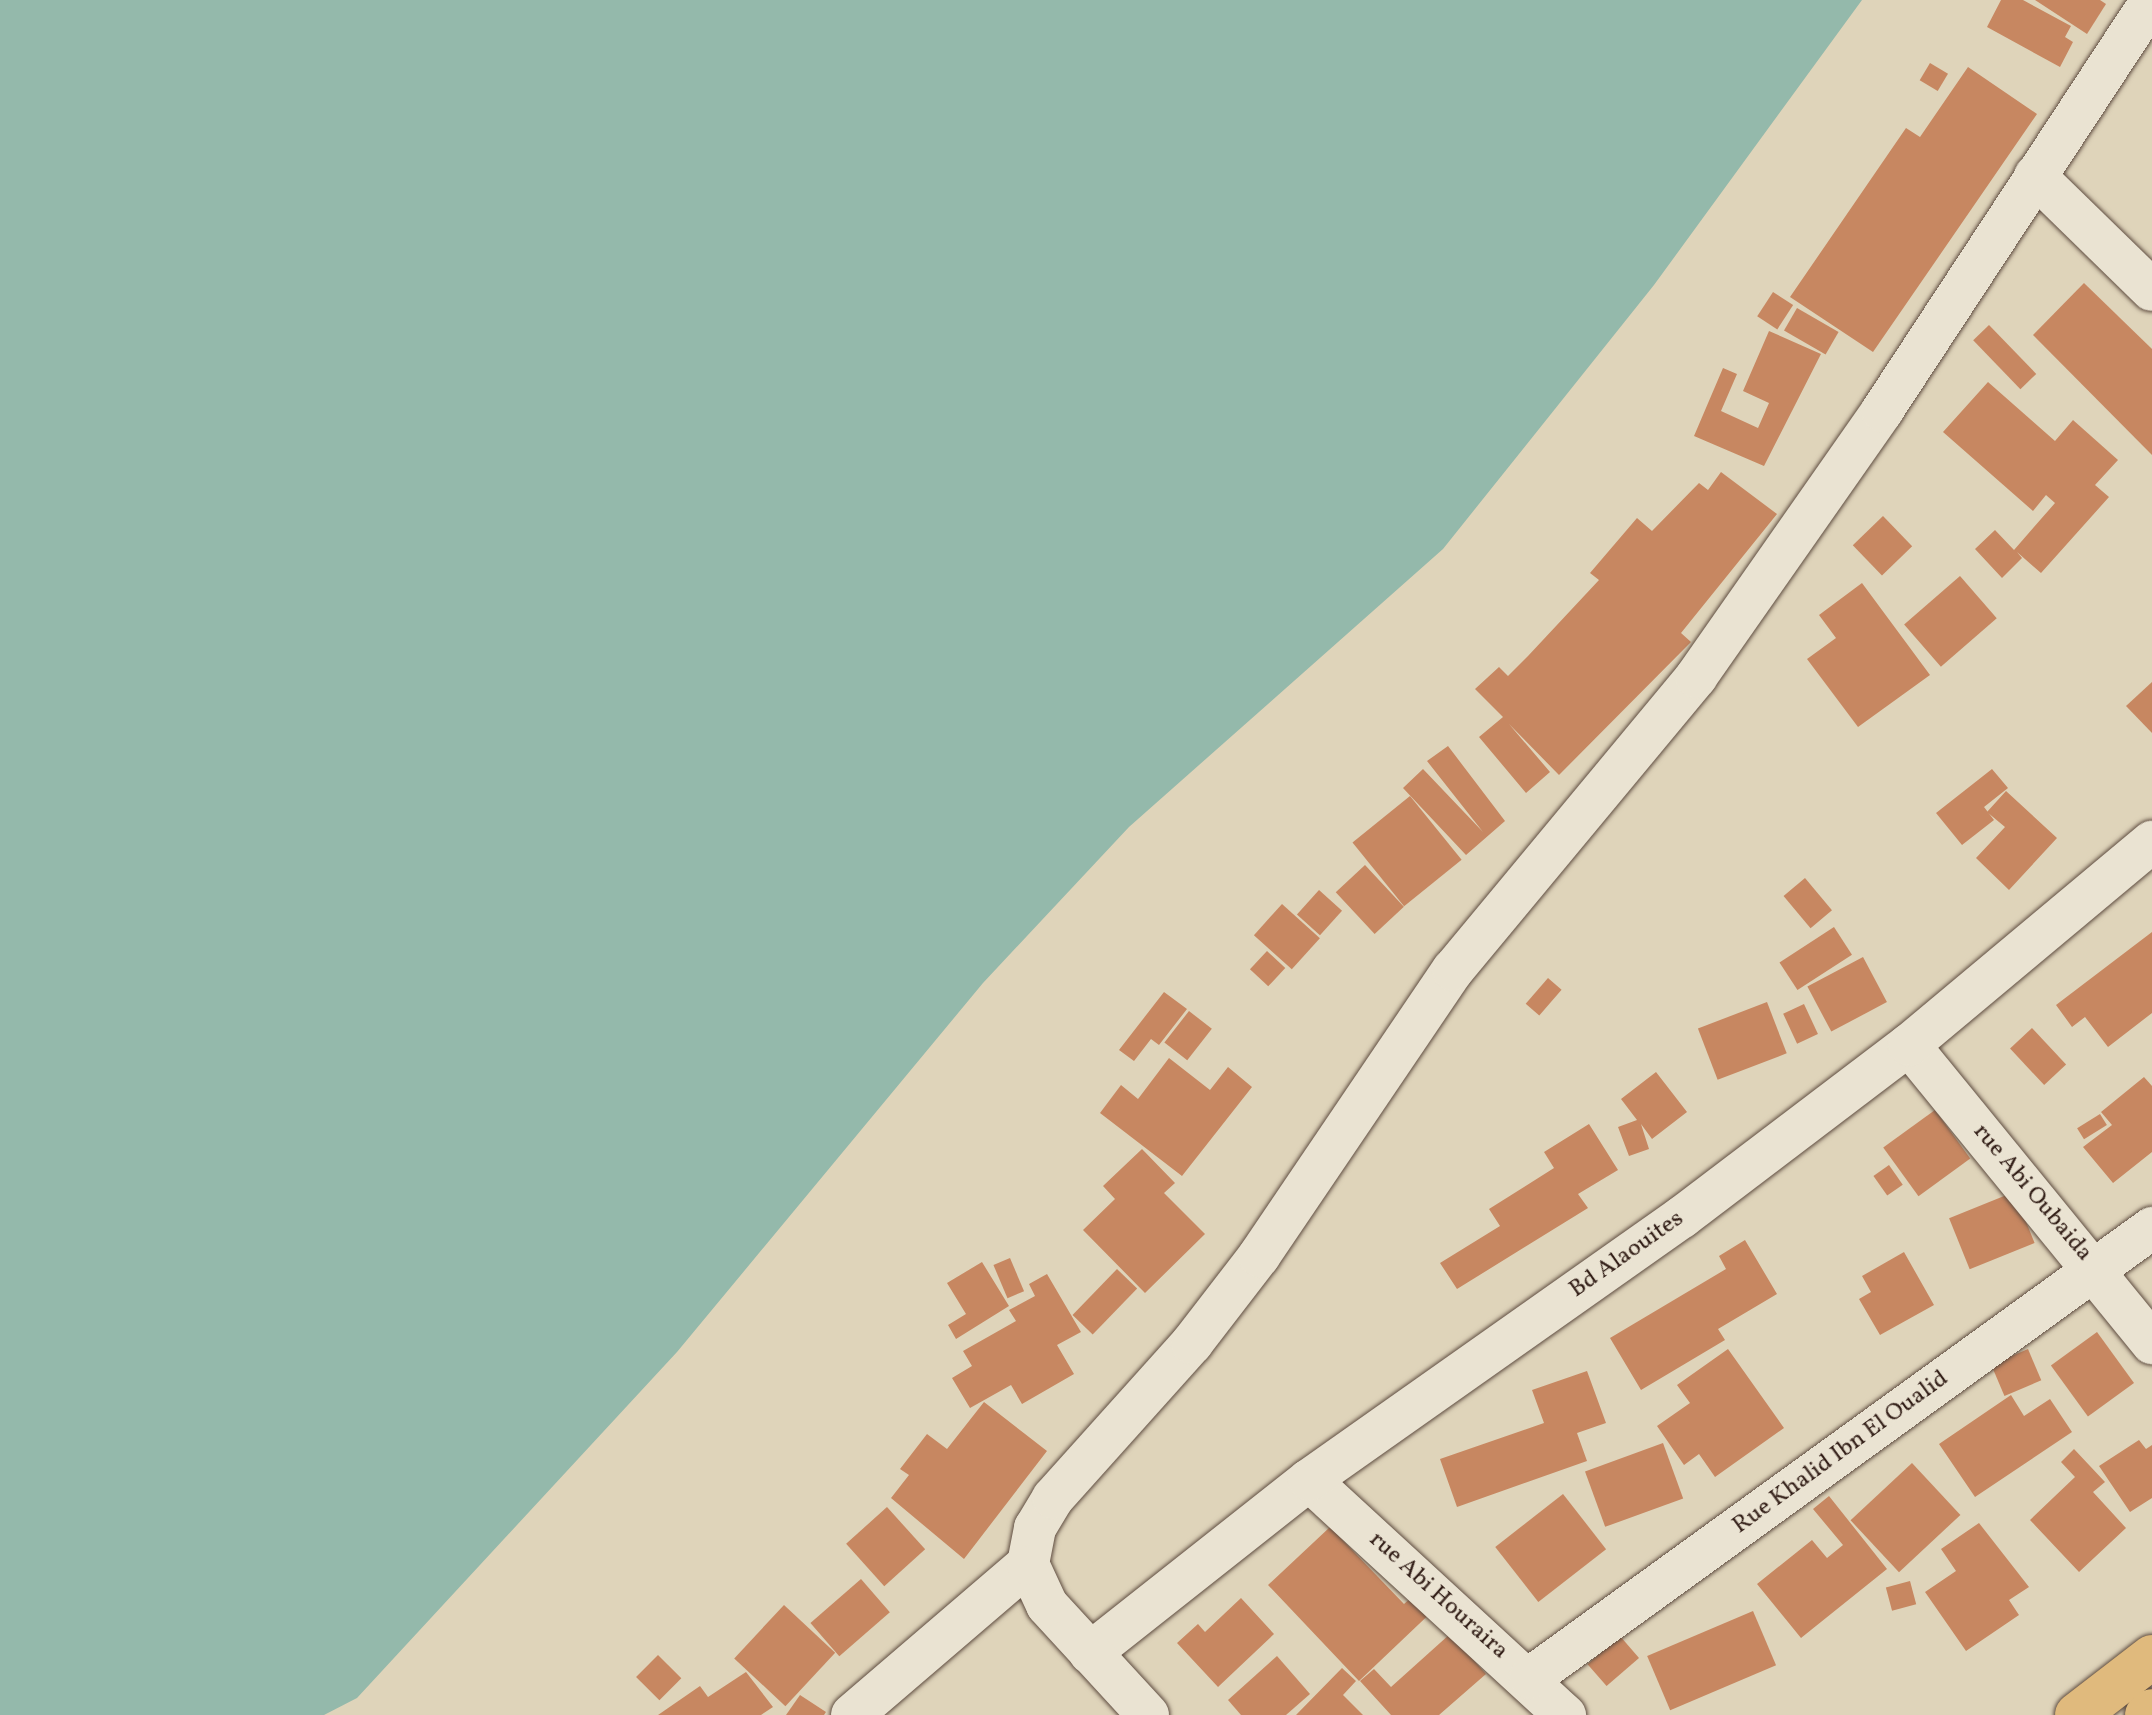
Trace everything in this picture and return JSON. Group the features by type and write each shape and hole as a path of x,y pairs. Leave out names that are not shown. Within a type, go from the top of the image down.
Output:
{"main road":[{"path":"2077,1715 2152,1657"},
{"path":"2147,1715 2152,1711"}],"street":[{"path":"1148,1715 1047,1605 1028,1564 1035,1528 1053,1498 1192,1343 1453,970 1687,689 1768,579 2152,0"},
{"path":"2035,176 2152,290"},
{"name":"Bd Alaouites","path":"1090,1653 1309,1480 1682,1217 1909,1045 2152,842"},
{"name":"rue Abi Oubaida","path":"1909,1045 2152,1343"},
{"name":"Rue Khalid Ibn El Oualid","path":"1530,1678 2152,1228"},
{"name":"rue Abi Houraira","path":"1309,1480 1530,1678 1565,1715"},
{"path":"852,1715 1028,1564"}],"shaded area":[{"path":"0,0 1862,0 1654,285 1443,549 1129,827 983,983 677,1352 357,1698 324,1715 0,1715"}],"building":[{"path":"2001,0 2023,0 2071,26 2065,37 2073,42 2060,67 1987,27"},
{"path":"2035,0 2100,0 2106,4 2087,34"},
{"path":"1930,63 1948,74 1938,91 1920,80"},
{"path":"1968,67 2037,114 1873,352 1790,297 1906,128 1920,137"},
{"path":"2084,283 2152,349 2152,455 2033,335"},
{"path":"1773,292 1793,305 1777,329 1757,316"},
{"path":"1797,308 1839,332 1826,355 1784,331"},
{"path":"1989,325 2036,374 2020,389 1973,340"},
{"path":"1769,331 1821,354 1764,466 1694,436 1723,368 1737,374 1721,411 1758,428 1769,403 1743,391"},
{"path":"1988,382 2055,441 2073,420 2118,460 2095,485 2109,497 2041,573 2017,552 2022,558 2002,578 1975,549 1995,530 2014,550 2055,503 2046,495 2033,511 1943,432"},
{"path":"1721,472 1777,514 1681,633 1691,642 1559,775 1509,724 1550,772 1526,793 1479,737 1503,717 1475,689 1499,667 1508,676 1528,656 1599,580 1590,573 1637,518 1652,531 1699,483 1708,490"},
{"path":"1883,516 1912,546 1882,575 1853,545"},
{"path":"1960,576 1997,618 1941,667 1904,625"},
{"path":"1862,583 1930,675 1858,727 1807,659 1836,638 1819,615"},
{"path":"2152,682 2152,733 2126,706"},
{"path":"1448,746 1505,821 1466,855 1403,788 1423,769 1483,832 1427,761"},
{"path":"1992,769 2008,788 1984,807 1994,820 1962,845 1936,813"},
{"path":"2006,791 2057,838 2009,890 1976,858 2005,827 1987,812"},
{"path":"1410,796 1462,860 1404,906 1352,843"},
{"path":"1365,865 1404,907 1375,934 1336,892"},
{"path":"1805,878 1832,910 1811,928 1784,896"},
{"path":"1319,890 1342,911 1320,935 1297,915"},
{"path":"1282,904 1320,938 1292,969 1254,935"},
{"path":"1834,927 1852,955 1797,990 1779,962"},
{"path":"2152,932 2152,1013 2108,1047 2085,1017 2072,1027 2056,1005"},
{"path":"1267,951 1285,968 1268,986 1250,969"},
{"path":"1863,957 1887,1002 1831,1032 1807,987"},
{"path":"1548,978 1562,990 1539,1015 1526,1004"},
{"path":"1164,992 1187,1009 1159,1045 1151,1039 1134,1061 1119,1050"},
{"path":"1767,1002 1787,1053 1718,1080 1698,1029"},
{"path":"1804,1004 1818,1034 1797,1044 1783,1014"},
{"path":"1189,1011 1212,1029 1187,1060 1164,1043"},
{"path":"2032,1028 2066,1065 2044,1085 2010,1048"},
{"path":"1169,1058 1210,1090 1228,1067 1252,1087 1182,1176 1100,1113 1121,1085 1138,1099"},
{"path":"1656,1072 1687,1112 1652,1139 1641,1124 1649,1149 1629,1156 1618,1127 1637,1120 1621,1099"},
{"path":"2144,1077 2152,1086 2152,1152 2113,1183 2083,1147 2112,1125 2101,1112"},
{"path":"1935,1110 1970,1159 1918,1196 1883,1148"},
{"path":"2100,1114 2107,1125 2084,1139 2077,1128"},
{"path":"1589,1124 1618,1170 1578,1194 1588,1208 1457,1289 1440,1263 1500,1226 1489,1209 1554,1168 1544,1152"},
{"path":"1142,1149 1175,1183 1164,1193 1205,1234 1145,1293 1083,1230 1115,1199 1103,1186"},
{"path":"1889,1165 1903,1185 1887,1196 1873,1176"},
{"path":"2014,1192 2035,1243 1970,1269 1949,1218"},
{"path":"1745,1240 1777,1294 1718,1329 1725,1340 1641,1390 1610,1338 1726,1269 1719,1256"},
{"path":"1904,1252 1934,1305 1880,1335 1859,1299 1871,1292 1862,1276"},
{"path":"1010,1258 1024,1291 1007,1298 993,1265"},
{"path":"982,1262 1009,1306 956,1339 948,1325 966,1314 947,1283"},
{"path":"1117,1269 1137,1288 1093,1334 1073,1315"},
{"path":"1047,1274 1081,1332 1057,1345 1074,1374 1022,1404 1011,1385 970,1408 952,1378 972,1366 963,1351 1016,1321 1009,1310 1035,1296 1029,1284"},
{"path":"2097,1332 2134,1383 2088,1416 2051,1366"},
{"path":"1728,1349 1784,1428 1715,1477 1699,1454 1684,1465 1657,1426 1690,1403 1677,1385"},
{"path":"2028,1349 2041,1380 2004,1396 1991,1365"},
{"path":"1587,1371 1606,1423 1577,1433 1587,1461 1457,1507 1440,1459 1544,1423 1532,1390"},
{"path":"2011,1395 2024,1416 2050,1399 2072,1432 1975,1497 1939,1444"},
{"path":"984,1402 1047,1451 964,1559 891,1498 909,1475 900,1469 927,1434 947,1449"},
{"path":"2139,1440 2146,1449 2152,1445 2152,1498 2130,1512 2099,1466"},
{"path":"1663,1443 1683,1498 1605,1527 1585,1471"},
{"path":"2074,1449 2105,1482 2093,1492 2126,1528 2079,1572 2030,1520 2075,1477 2061,1462"},
{"path":"1912,1463 1960,1515 1899,1572 1851,1520"},
{"path":"1563,1494 1606,1549 1538,1602 1495,1547"},
{"path":"1829,1496 1887,1569 1801,1638 1757,1584 1812,1540 1827,1558 1843,1545 1813,1509"},
{"path":"887,1507 925,1549 884,1586 846,1544"},
{"path":"1979,1523 2029,1587 2009,1600 2019,1615 1966,1651 1925,1592 1956,1571 1941,1549"},
{"path":"1330,1527 1404,1604 1422,1588 1439,1605 1359,1681 1268,1585"},
{"path":"861,1579 890,1612 839,1656 810,1623"},
{"path":"1910,1581 1916,1604 1892,1611 1886,1587"},
{"path":"1241,1598 1274,1634 1218,1687 1177,1643 1198,1624 1205,1632"},
{"path":"784,1605 835,1653 785,1706 734,1658"},
{"path":"1753,1611 1776,1665 1670,1710 1647,1656"},
{"path":"1450,1634 1486,1674 1439,1715 1391,1715 1360,1681 1374,1669 1391,1687"},
{"path":"1620,1636 1639,1658 1607,1686 1588,1664"},
{"path":"658,1655 681,1678 659,1700 636,1677"},
{"path":"1277,1656 1310,1694 1286,1715 1241,1715 1228,1700"},
{"path":"1342,1668 1356,1681 1343,1695 1363,1715 1296,1715"},
{"path":"746,1672 773,1707 761,1715 658,1715 700,1686 708,1697"},
{"path":"800,1695 826,1712 824,1715 786,1715"}]}
